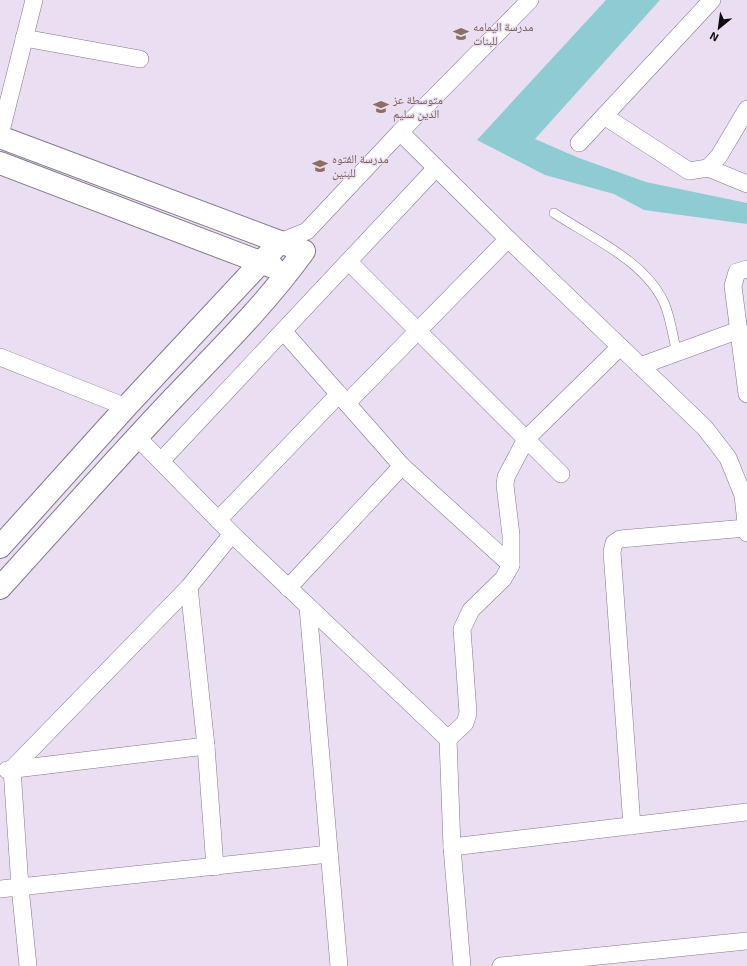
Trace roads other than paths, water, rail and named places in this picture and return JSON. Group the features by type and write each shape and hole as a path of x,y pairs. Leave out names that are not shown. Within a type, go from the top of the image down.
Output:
{"street":[{"path":"34,0 0,136 280,242 305,241"},
{"path":"0,588 137,437 254,312 287,274 305,241 400,132 530,0"},
{"path":"579,143 712,0"},
{"path":"24,38 140,59"},
{"path":"708,168 719,156 747,109"},
{"path":"604,116 689,171 708,168 747,184"},
{"path":"400,132 508,239 705,428 728,458 745,494 747,531 620,538 614,543 612,552 632,826"},
{"path":"0,163 262,263 287,274"},
{"path":"161,461 284,332 436,168"},
{"path":"218,520 343,399 418,330 508,239"},
{"path":"0,547 126,407 280,242"},
{"path":"349,262 561,474"},
{"path":"747,269 737,272 734,286 747,394"},
{"path":"640,366 739,330"},
{"path":"284,332 402,466 511,565"},
{"path":"448,739 465,723 468,713 462,629 471,610 503,578 511,565 511,535 505,485 506,477 526,439 620,347"},
{"path":"0,357 126,407"},
{"path":"137,437 232,534 448,739 452,847 462,966"},
{"path":"288,588 402,466"},
{"path":"6,770 189,587 232,534"},
{"path":"189,587 206,746 215,867"},
{"path":"308,607 338,966"},
{"path":"6,770 206,746"},
{"path":"6,770 28,966"},
{"path":"452,847 747,812"},
{"path":"0,889 329,854"},
{"path":"501,966 747,942"}],"lane":[{"path":"554,214 630,261 653,283 666,306 677,353"}],"place":[{"name":"مدرسة اليمامه للبنات","path":"461,34"},
{"name":"متوسطة عز الدين سليم","path":"381,107"},
{"name":"مدرسة الفتوه للبنين","path":"320,166"}]}
